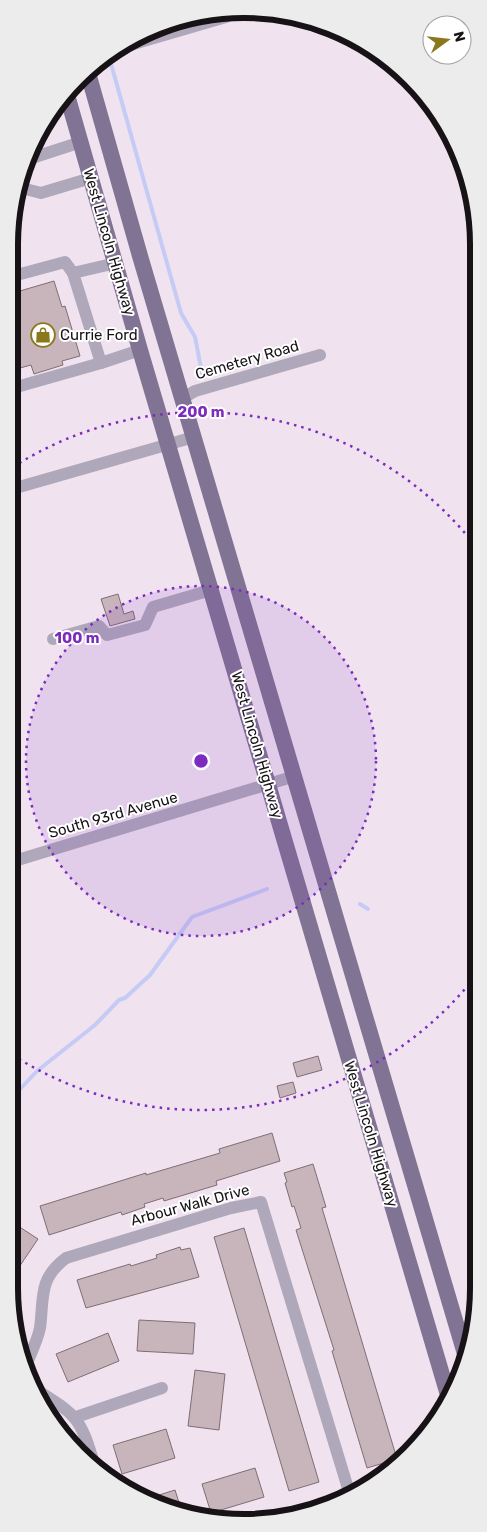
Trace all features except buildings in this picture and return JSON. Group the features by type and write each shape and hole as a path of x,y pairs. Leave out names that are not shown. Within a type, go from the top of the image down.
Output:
{"main road":[{"name":"West Lincoln Highway","path":"87,81 183,398 463,1343"},
{"name":"West Lincoln Highway","path":"68,101 446,1388"}],"street":[{"path":"162,33 219,19"},
{"path":"35,157 80,142"},
{"path":"24,189 41,193 91,178"},
{"path":"18,275 65,262 73,274 101,363"},
{"path":"73,274 116,262"},
{"path":"18,386 140,350"},
{"name":"Cemetery Road","path":"183,398 195,391 320,355"},
{"path":"18,488 194,437"},
{"path":"53,639 99,626 107,635 145,624 153,607 211,590"},
{"name":"South 93rd Avenue","path":"18,860 226,799 295,776"},
{"name":"Arbour Walk Drive","path":"28,1358 37,1338 41,1302 47,1277 66,1258 231,1208 261,1202 348,1488"},
{"path":"76,1417 162,1388"},
{"path":"45,1396 76,1417 87,1438 92,1456"}],"waterway":[{"path":"110,61 181,313 195,337 203,378"},
{"path":"18,1091 37,1071 95,1025 119,1000 125,998 150,975 192,917 267,889"},
{"path":"360,904 368,909"}],"place":[{"name":"Currie Ford","path":"43,335"}]}
